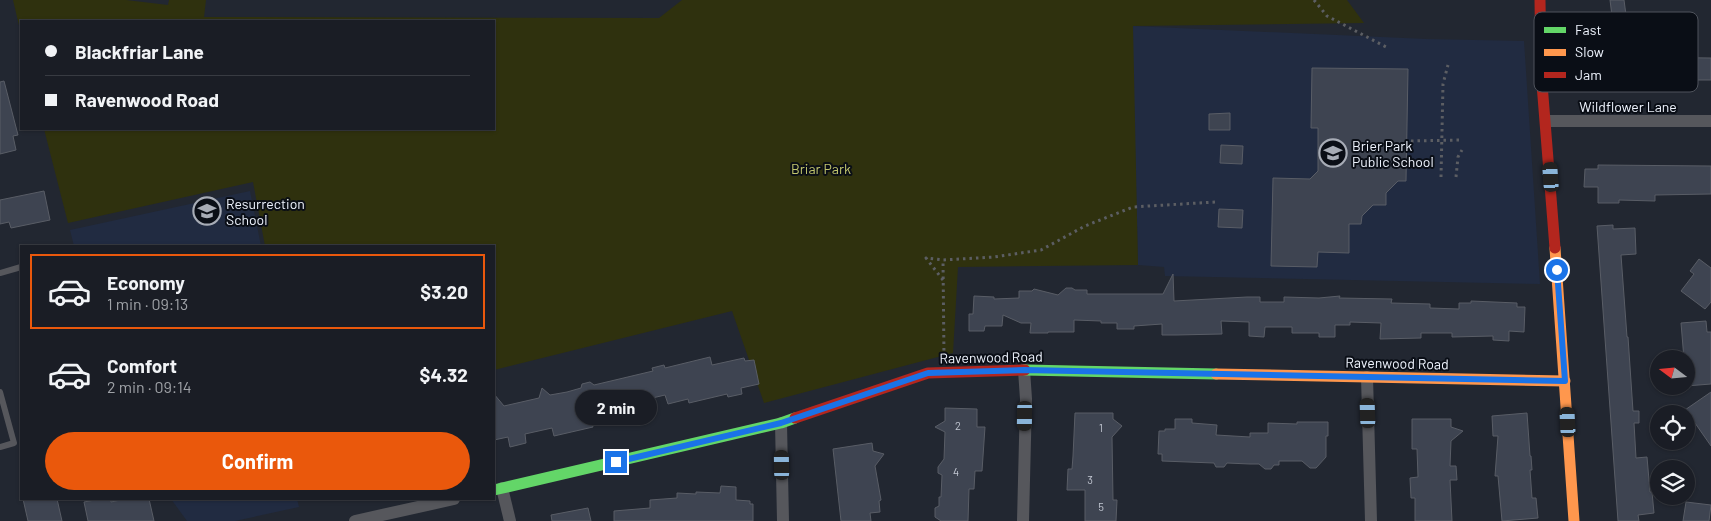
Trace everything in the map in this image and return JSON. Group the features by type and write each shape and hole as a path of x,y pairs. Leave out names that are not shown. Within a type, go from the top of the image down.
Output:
{"street":[{"path":"1543,92 1574,521"},
{"name":"Wildflower Lane","path":"1546,121 1711,121"},
{"path":"1023,521 1026,399 1024,370"},
{"name":"Ravenwood Road","path":"498,489 781,423 928,373 1024,370 1565,381"},
{"path":"1366,377 1371,521"},
{"path":"781,423 783,521"},
{"path":"498,489 510,521"},
{"path":"355,521 450,500"}],"lane":[{"path":"0,273 20,267"},
{"path":"0,392 14,443"},
{"path":"0,447 20,441"}],"path":[{"path":"1314,0 1327,16 1388,48"},
{"path":"1441,177 1442,84 1448,65"},
{"path":"1410,141 1462,140"},
{"path":"1456,178 1458,157 1462,150"},
{"path":"943,280 926,258 943,260 994,257 1041,250 1085,226 1133,207 1215,202"},
{"path":"943,260 945,373"}],"shaded area":[{"name":"Brier Park Public School","path":"1132,26 1426,39 1524,41 1540,284 1165,276 1164,267 1138,265"},
{"name":"Resurrection School","path":"250,191 261,245 74,245 70,230"},
{"path":"172,500 297,500 299,507 235,521 187,521"}],"green space":[{"name":"Briar Park","path":"13,0 126,0 168,5 169,0 206,0 204,17 659,18 682,0 1347,0 1364,23 1133,26 1138,265 958,267 953,353 764,403 732,311 495,370 495,245 265,245 253,182 68,223 44,130 495,130 495,20 20,20 20,30"}],"building":[{"path":"1610,0 1624,0 1626,12 1612,12"},
{"path":"1698,58 1711,58 1711,80 1698,80"},
{"path":"1312,68 1408,69 1406,181 1398,181 1386,193 1386,205 1373,205 1362,216 1361,224 1349,224 1349,253 1318,252 1317,267 1271,266 1273,178 1310,179 1318,171 1318,128 1311,128"},
{"path":"4,81 18,135 13,136 16,150 0,154 0,82"},
{"path":"1230,113 1230,130 1209,130 1209,114"},
{"path":"1221,145 1243,146 1242,164 1220,163"},
{"path":"1598,165 1711,166 1711,194 1655,195 1655,201 1619,200 1619,203 1598,203 1598,187 1584,187 1585,169 1598,169"},
{"path":"44,191 50,220 11,228 9,222 0,224 0,200"},
{"path":"1219,209 1243,210 1242,228 1218,227"},
{"path":"1613,225 1613,229 1635,228 1636,254 1621,255 1633,411 1639,411 1639,423 1634,423 1636,458 1647,457 1650,505 1653,505 1654,513 1638,515 1639,521 1618,521 1597,226"},
{"path":"1699,259 1711,268 1711,302 1705,309 1681,291 1694,274 1690,271"},
{"path":"1173,274 1174,301 1260,297 1260,302 1284,302 1284,297 1319,298 1340,296 1339,298 1392,299 1391,303 1430,304 1430,308 1459,309 1459,303 1471,303 1471,301 1517,303 1517,307 1525,307 1524,332 1509,331 1509,341 1493,340 1493,336 1452,337 1452,333 1421,333 1421,338 1380,339 1381,323 1350,322 1350,325 1335,325 1335,337 1319,337 1319,333 1292,333 1292,327 1265,327 1264,337 1249,336 1249,322 1221,321 1222,334 1162,335 1162,324 1134,326 1134,329 1117,329 1117,323 1074,320 1074,332 1030,333 1031,323 1021,323 1003,315 1002,326 985,326 984,331 969,331 969,314 973,314 974,296 994,297 994,299 1019,298 1019,291 1032,291 1034,289 1058,295 1066,288 1087,290 1087,294 1163,294"},
{"path":"1706,321 1707,332 1711,332 1711,384 1695,385 1695,350 1683,350 1681,323"},
{"path":"710,357 712,365 744,358 745,361 754,360 759,384 741,388 742,394 728,397 727,394 689,403 688,399 668,404 665,395 631,403 634,415 619,419 616,409 590,416 593,427 554,436 552,428 525,434 526,443 510,447 508,437 495,440 495,395 504,406 539,398 542,388 550,395 581,388 582,384 590,382 594,385 653,371 652,368 664,365 665,368"},
{"path":"1711,392 1711,446 1695,423 1695,405 1692,405"},
{"path":"945,408 977,409 977,427 985,427 982,471 975,471 974,489 969,489 968,521 941,521 935,517 935,508 939,506 939,497 941,497 942,475 938,473 938,467 944,459 945,432 935,427 945,421"},
{"path":"1075,413 1113,413 1113,419 1122,426 1112,437 1113,500 1117,500 1116,521 1085,521 1085,490 1067,490 1068,469 1072,469"},
{"path":"1527,413 1532,470 1530,470 1532,498 1536,498 1538,518 1502,521 1498,476 1495,476 1498,436 1493,436 1492,416"},
{"path":"1175,419 1192,419 1192,423 1217,425 1216,435 1250,437 1250,433 1268,433 1268,423 1328,422 1326,457 1316,468 1310,468 1302,461 1279,461 1279,465 1274,465 1271,469 1265,469 1259,464 1227,463 1224,467 1216,467 1214,463 1162,461 1162,454 1158,454 1159,431 1175,429"},
{"path":"1412,419 1451,419 1451,427 1463,431 1451,441 1450,466 1456,466 1457,480 1450,480 1452,521 1415,521 1415,498 1411,498 1410,478 1418,477 1417,449 1412,449"},
{"path":"872,443 873,451 884,454 875,466 881,500 879,501 880,512 870,513 871,521 841,521 833,449"},
{"path":"721,486 736,487 736,500 750,501 750,504 753,504 753,521 614,521 614,511 650,508 650,500 677,498 677,493 720,493"},
{"path":"23,500 57,500 62,521 28,521"},
{"path":"95,500 111,500 111,502 120,500 149,500 154,521 88,521 84,502"},
{"path":"1695,503 1711,505 1709,521 1683,521 1686,505 1695,505"},
{"path":"588,508 591,521 552,521 551,515"}],"traffic: fast":[{"path":"1025,370 1216,374"},
{"path":"495,490 781,423 795,418"}],"traffic: slow":[{"path":"1555,248 1574,521"},
{"path":"1216,374 1565,381"}],"traffic: jam":[{"path":"1540,0 1540,12"},
{"path":"1543,92 1555,248"},
{"path":"795,418 928,373 1025,370"}],"place":[{"name":"Brier Park Public School","path":"1333,153"},
{"name":"Resurrection School","path":"207,211"}],"route":[{"path":"616,462 781,423 928,373 1024,370 1565,381 1557,270"}]}
